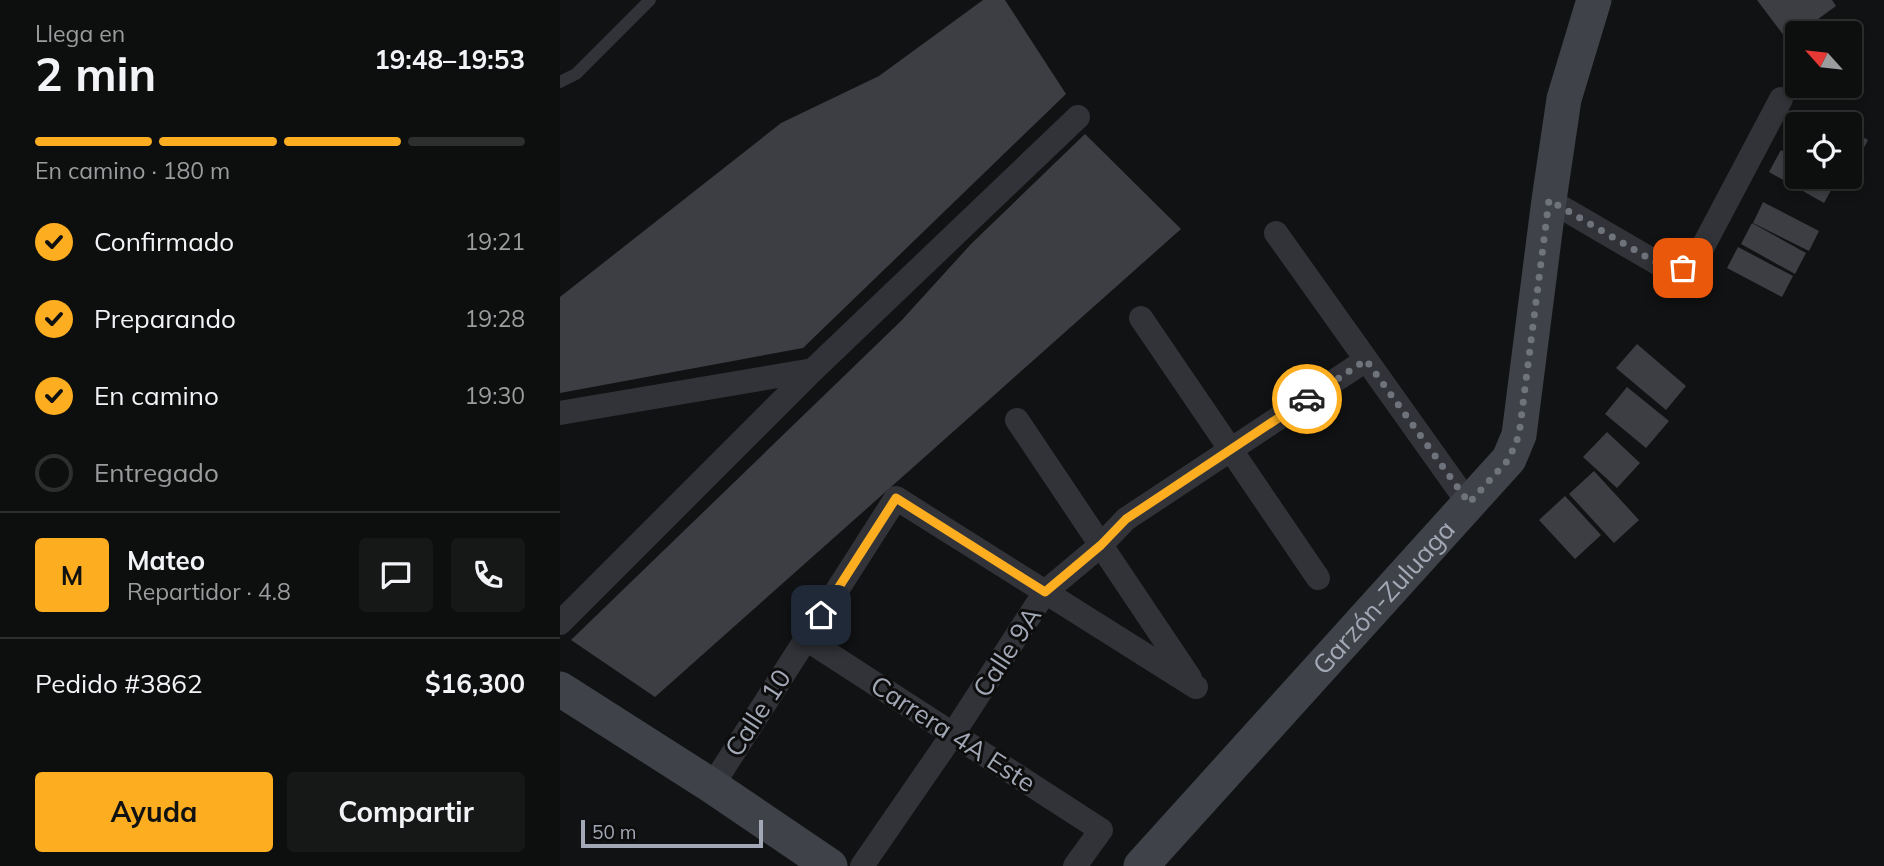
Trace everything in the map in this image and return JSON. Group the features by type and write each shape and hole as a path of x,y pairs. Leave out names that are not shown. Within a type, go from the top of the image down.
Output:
{"main road":[{"name":"Garzón-Zuluaga","path":"1141,866 1509,459 1519,435 1564,99 1594,0"},
{"path":"560,689 712,786 830,866"}],"street":[{"path":"1549,200 1664,267 1683,268 1699,254 1781,99"},
{"path":"560,623 814,370 1078,117"},
{"path":"1276,233 1469,503"},
{"path":"1141,318 1318,578"},
{"name":"Calle 9A","path":"862,866 953,734 1045,592 1101,545 1126,519 1366,360"},
{"path":"560,413 814,370"},
{"path":"1017,420 1196,687 1045,592"},
{"name":"Calle 10","path":"712,786 896,498 1045,592"},
{"name":"Carrera 4A Este","path":"806,639 1101,830 1075,866"}],"lane":[{"path":"560,82 576,74 650,0"}],"building":[{"path":"983,0 1005,0 1066,94 803,348 560,393 560,297 781,123 879,76"},
{"path":"1757,0 1832,0 1836,6 1815,21 1785,21 1785,37"},
{"path":"1085,134 1181,229 655,697 571,640 901,321 971,244"},
{"path":"1862,137 1868,140 1862,151"},
{"path":"1781,150 1785,152 1785,181 1769,172"},
{"path":"1799,189 1832,189 1824,203"},
{"path":"1763,202 1819,231 1809,251 1753,223"},
{"path":"1752,223 1806,253 1795,274 1741,244"},
{"path":"1738,247 1793,276 1782,297 1727,268"},
{"path":"1637,344 1686,386 1666,410 1616,368"},
{"path":"1627,387 1669,421 1646,448 1605,414"},
{"path":"1607,432 1640,463 1617,488 1583,457"},
{"path":"1594,471 1639,520 1614,543 1569,494"},
{"path":"1565,496 1601,535 1575,559 1539,520"}],"way so far":[{"path":"1307,399 1366,360 1469,503 1509,459 1519,435 1549,200 1664,267 1683,268"}],"route":[{"path":"821,615 896,498 1045,592 1101,545 1126,519 1307,399"}]}
